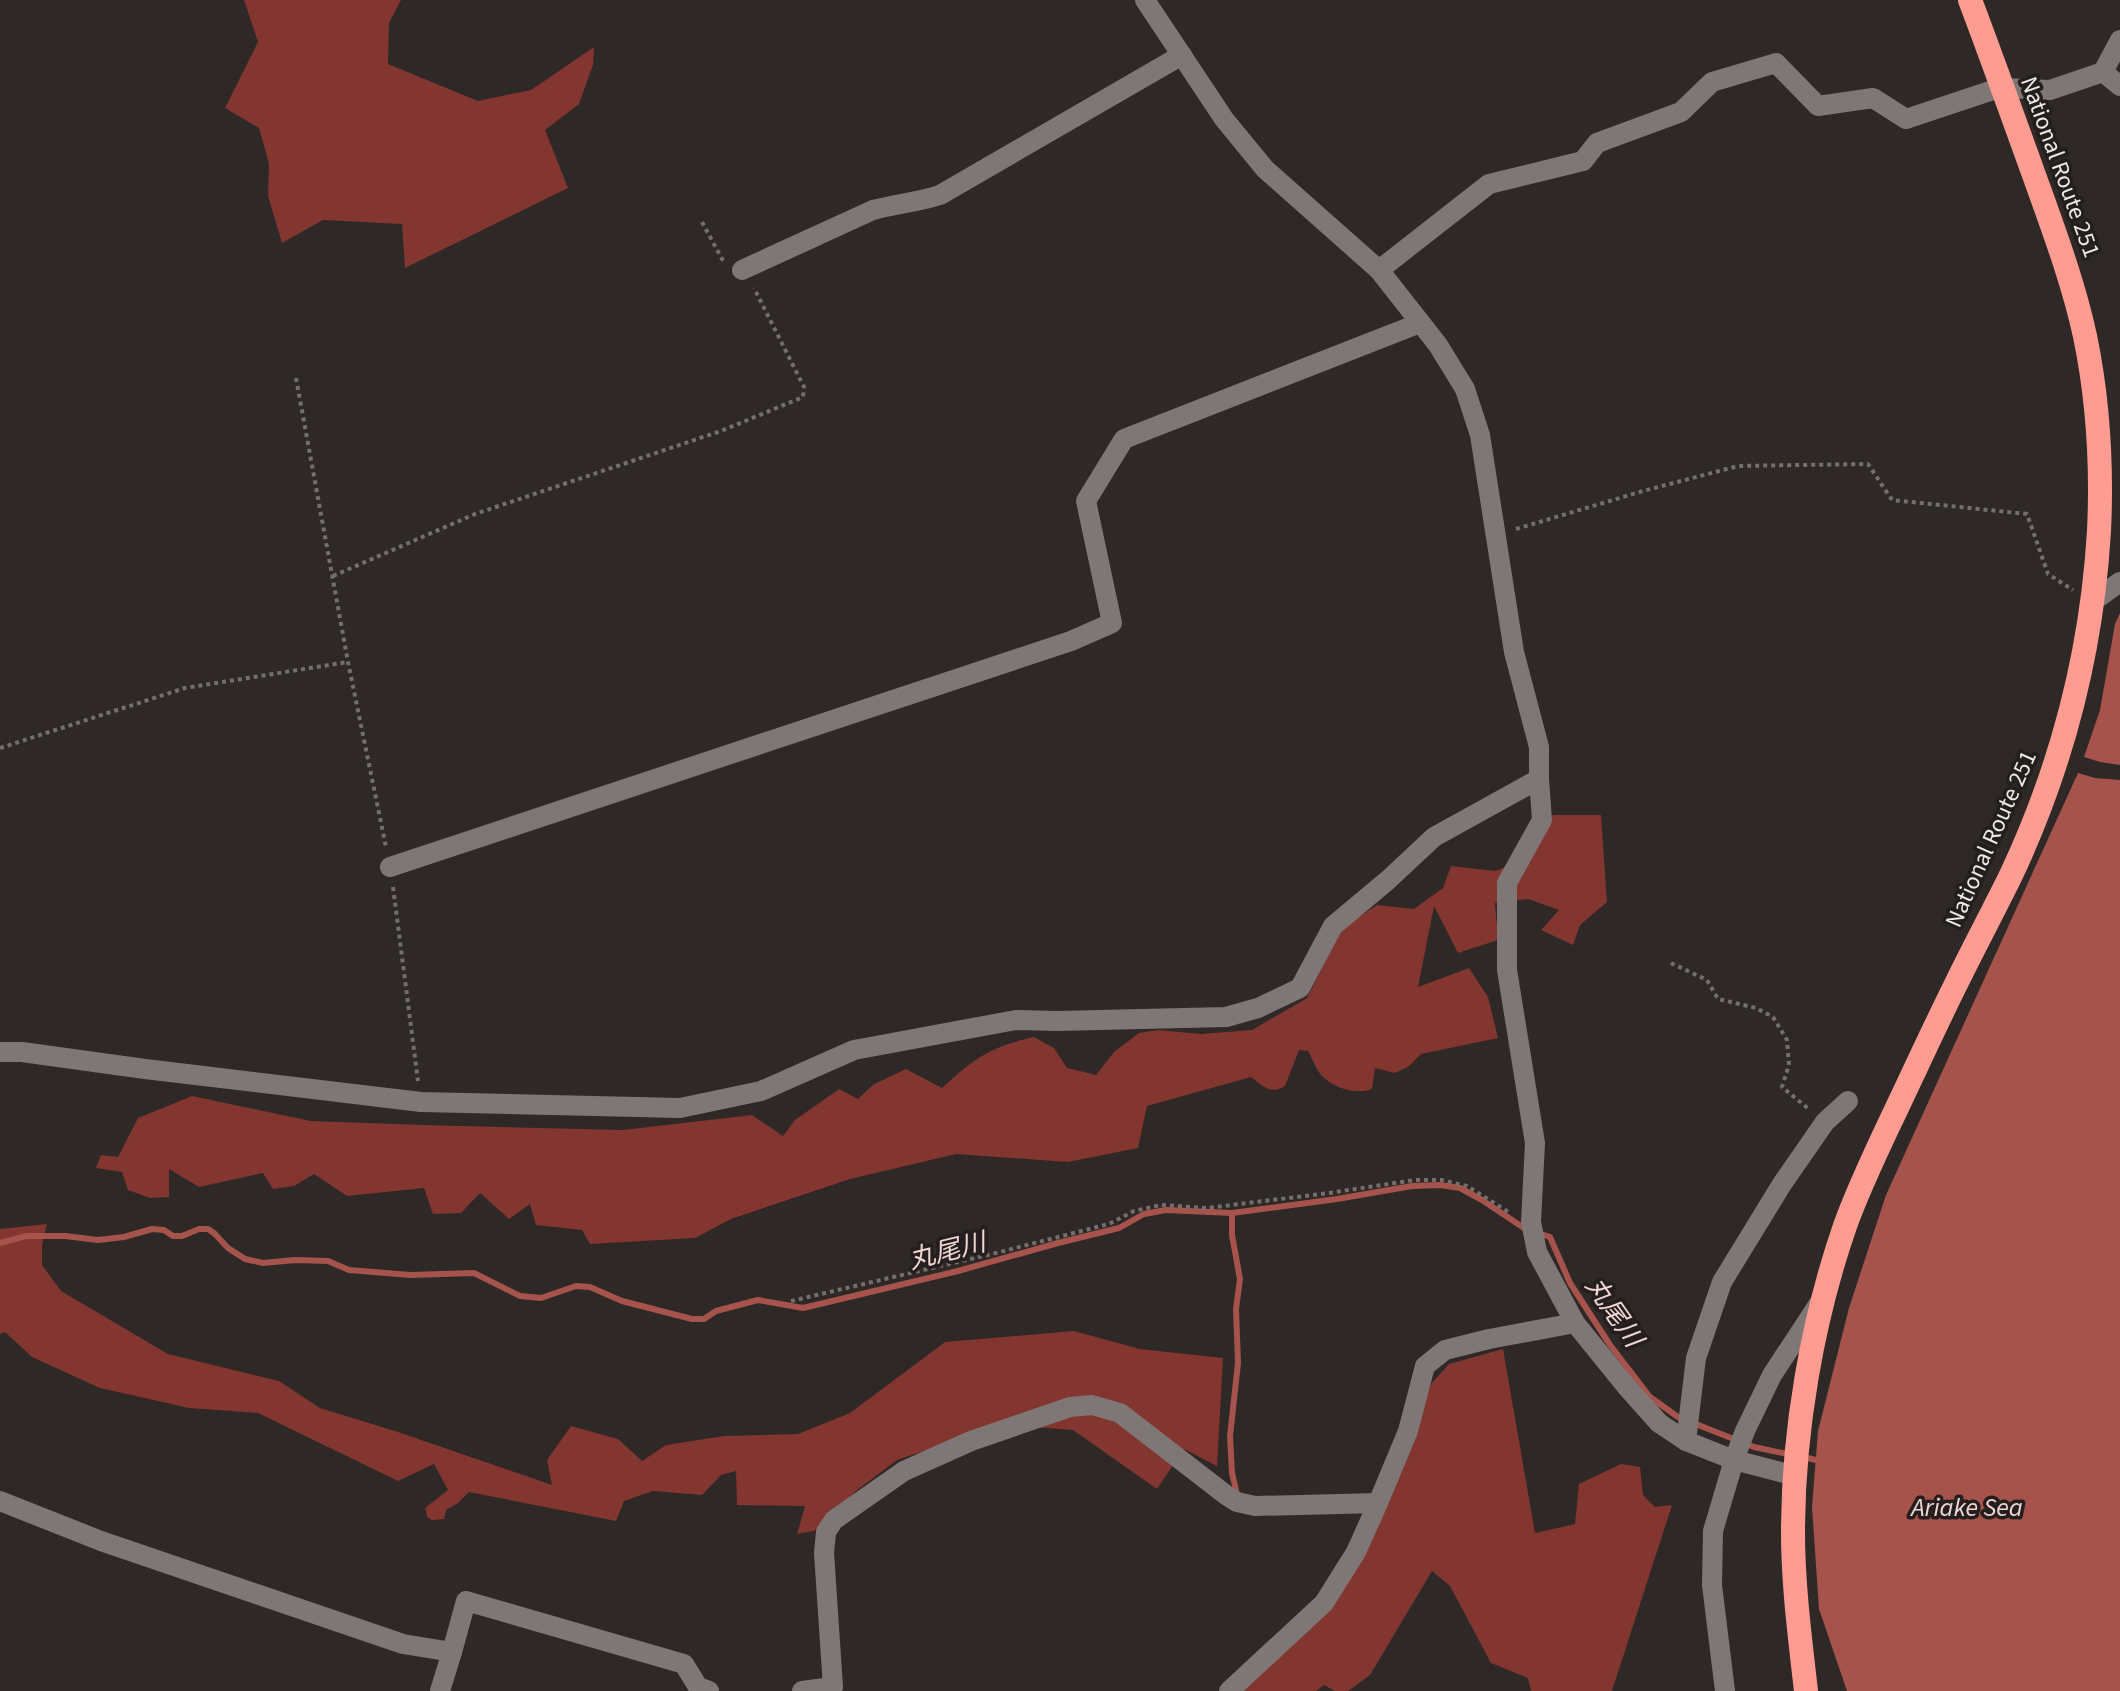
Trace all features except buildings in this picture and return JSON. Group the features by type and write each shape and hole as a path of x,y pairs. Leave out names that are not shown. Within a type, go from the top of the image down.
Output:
{"highway":[{"name":"National Route 251","path":"1806,1691 1796,1605 1793,1532 1797,1463 1811,1359 1825,1295 1845,1227 1870,1166 2013,870 2057,758 2078,680 2092,602 2099,529 2099,474 2094,399 2085,336 2066,263 1970,0"}],"street":[{"path":"1145,0 1224,119 1265,169 1379,270 1438,345 1465,389 1480,435 1514,652 1539,747 1542,820 1507,883 1507,970 1535,1143 1532,1229 1537,1252 1575,1323 1659,1423 1797,1463"},
{"path":"1379,270 1489,184 1583,161 1597,143 1681,112 1712,82 1776,63 1818,106 1873,98 1906,119 2003,88 2050,90 2103,72 2120,40"},
{"path":"742,270 873,210 917,203 940,195 1182,55"},
{"path":"2103,72 2120,86"},
{"path":"390,867 1071,641 1112,623 1086,501 1124,439 1420,323"},
{"path":"2092,602 2120,582"},
{"path":"0,1052 22,1052 421,1102 680,1108 761,1091 854,1050 1016,1020 1226,1017 1258,1008 1300,988 1333,926 1434,837 1539,779"},
{"path":"1687,1429 1696,1358 1722,1282 1782,1184 1825,1122 1848,1101"},
{"path":"1725,1691 1712,1585 1713,1531 1739,1447 1772,1375 1825,1295"},
{"path":"1229,1691 1324,1603 1356,1552 1408,1431 1425,1366 1445,1350 1575,1323"},
{"path":"802,1691 833,1689 824,1553 826,1532 834,1520 904,1471 971,1441 1070,1407 1092,1405 1120,1413 1237,1502 1255,1506 1378,1503"},
{"path":"0,1501 101,1541 388,1639 452,1652"},
{"path":"440,1691 466,1601 684,1664 698,1687 709,1691"}],"path":[{"path":"333,576 475,514 721,431 803,397 804,387 751,281 742,270 722,259 702,222"},
{"path":"296,378 348,662 390,867 421,1102"},
{"path":"1495,535 1738,466 1868,464 1892,500 2027,514 2048,574 2092,602"},
{"path":"0,748 185,688 348,662"},
{"path":"1671,963 1707,980 1718,999 1756,1008 1773,1017 1787,1040 1789,1065 1782,1087 1825,1122"},
{"path":"791,1301 1109,1224 1134,1211 1161,1205 1207,1208 1415,1180 1441,1180 1467,1186 1532,1229"}],"shaded area":[{"path":"244,0 401,0 389,23 388,64 478,101 531,90 594,47 593,65 579,104 545,130 568,188 405,268 402,224 323,220 282,243 268,196 269,164 259,128 225,108 258,42"},
{"path":"1553,815 1601,815 1607,902 1580,925 1573,945 1541,930 1559,910 1528,899 1495,903 1498,940 1458,953 1434,906 1418,987 1469,968 1488,997 1498,1038 1421,1054 1408,1067 1395,1073 1375,1068 1372,1089 1359,1091 1345,1089 1326,1080 1308,1051 1299,1050 1285,1086 1280,1089 1267,1088 1251,1077 1147,1106 1138,1148 1068,1162 956,1154 850,1179 731,1219 695,1238 590,1244 582,1230 536,1225 530,1204 509,1219 480,1193 461,1213 433,1214 424,1188 347,1196 314,1174 294,1186 273,1189 263,1173 199,1187 169,1169 169,1197 150,1198 128,1190 122,1172 96,1168 101,1155 118,1157 138,1118 192,1096 311,1121 422,1125 623,1130 752,1115 783,1136 795,1120 839,1089 858,1099 874,1084 906,1069 942,1088 984,1055 1034,1037 1054,1048 1067,1068 1096,1075 1114,1052 1139,1033 1158,1030 1201,1034 1252,1030 1307,998 1342,928 1377,905 1414,909 1443,888 1451,866 1495,871 1532,857"},
{"path":"47,1224 42,1245 42,1265 61,1291 168,1354 279,1381 320,1408 552,1485 547,1460 571,1426 618,1439 642,1461 666,1445 724,1436 798,1434 850,1413 945,1342 1074,1331 1140,1349 1223,1358 1217,1466 1184,1449 1157,1489 1073,1430 1004,1425 897,1460 856,1491 814,1531 797,1534 805,1506 737,1505 736,1471 721,1475 702,1495 653,1491 624,1501 616,1521 469,1492 446,1510 444,1519 432,1520 427,1517 425,1508 448,1490 434,1464 398,1481 258,1413 189,1408 100,1388 32,1357 5,1332 0,1334 0,1229"},
{"path":"1503,1349 1535,1533 1575,1524 1579,1484 1621,1464 1640,1467 1643,1495 1655,1507 1672,1505 1612,1691 1531,1691 1528,1678 1491,1663 1450,1586 1432,1571 1370,1675 1348,1691 1335,1691 1324,1685 1316,1691 1238,1691 1332,1608 1392,1495 1431,1384 1449,1364"}],"water":[{"path":"2120,613 2120,765 2084,757 2100,710 2115,624"},
{"name":"Ariake Sea","path":"2078,773 2120,780 2120,1691 1847,1691 1819,1609 1812,1507 1818,1431 1849,1308 1886,1195"}],"waterway":[{"name":"丸尾川","path":"0,1243 26,1236 98,1240 152,1229 164,1230 173,1236 208,1229 245,1259 263,1263 328,1261 349,1270 410,1275 474,1273 520,1296 541,1298 576,1286 590,1287 622,1301 692,1319 704,1319 716,1311 758,1300 803,1308 1119,1228 1144,1214 1166,1210 1232,1213 1412,1186 1440,1185 1460,1188 1527,1230"},
{"path":"1232,1213 1232,1235 1240,1279 1236,1309 1238,1363 1230,1436 1236,1490"},
{"name":"丸尾川","path":"1538,1233 1550,1237 1570,1283 1610,1345 1650,1397 1678,1417 1754,1447 1792,1455"},
{"name":"丸尾川","path":"1803,1457 1816,1460"}]}
